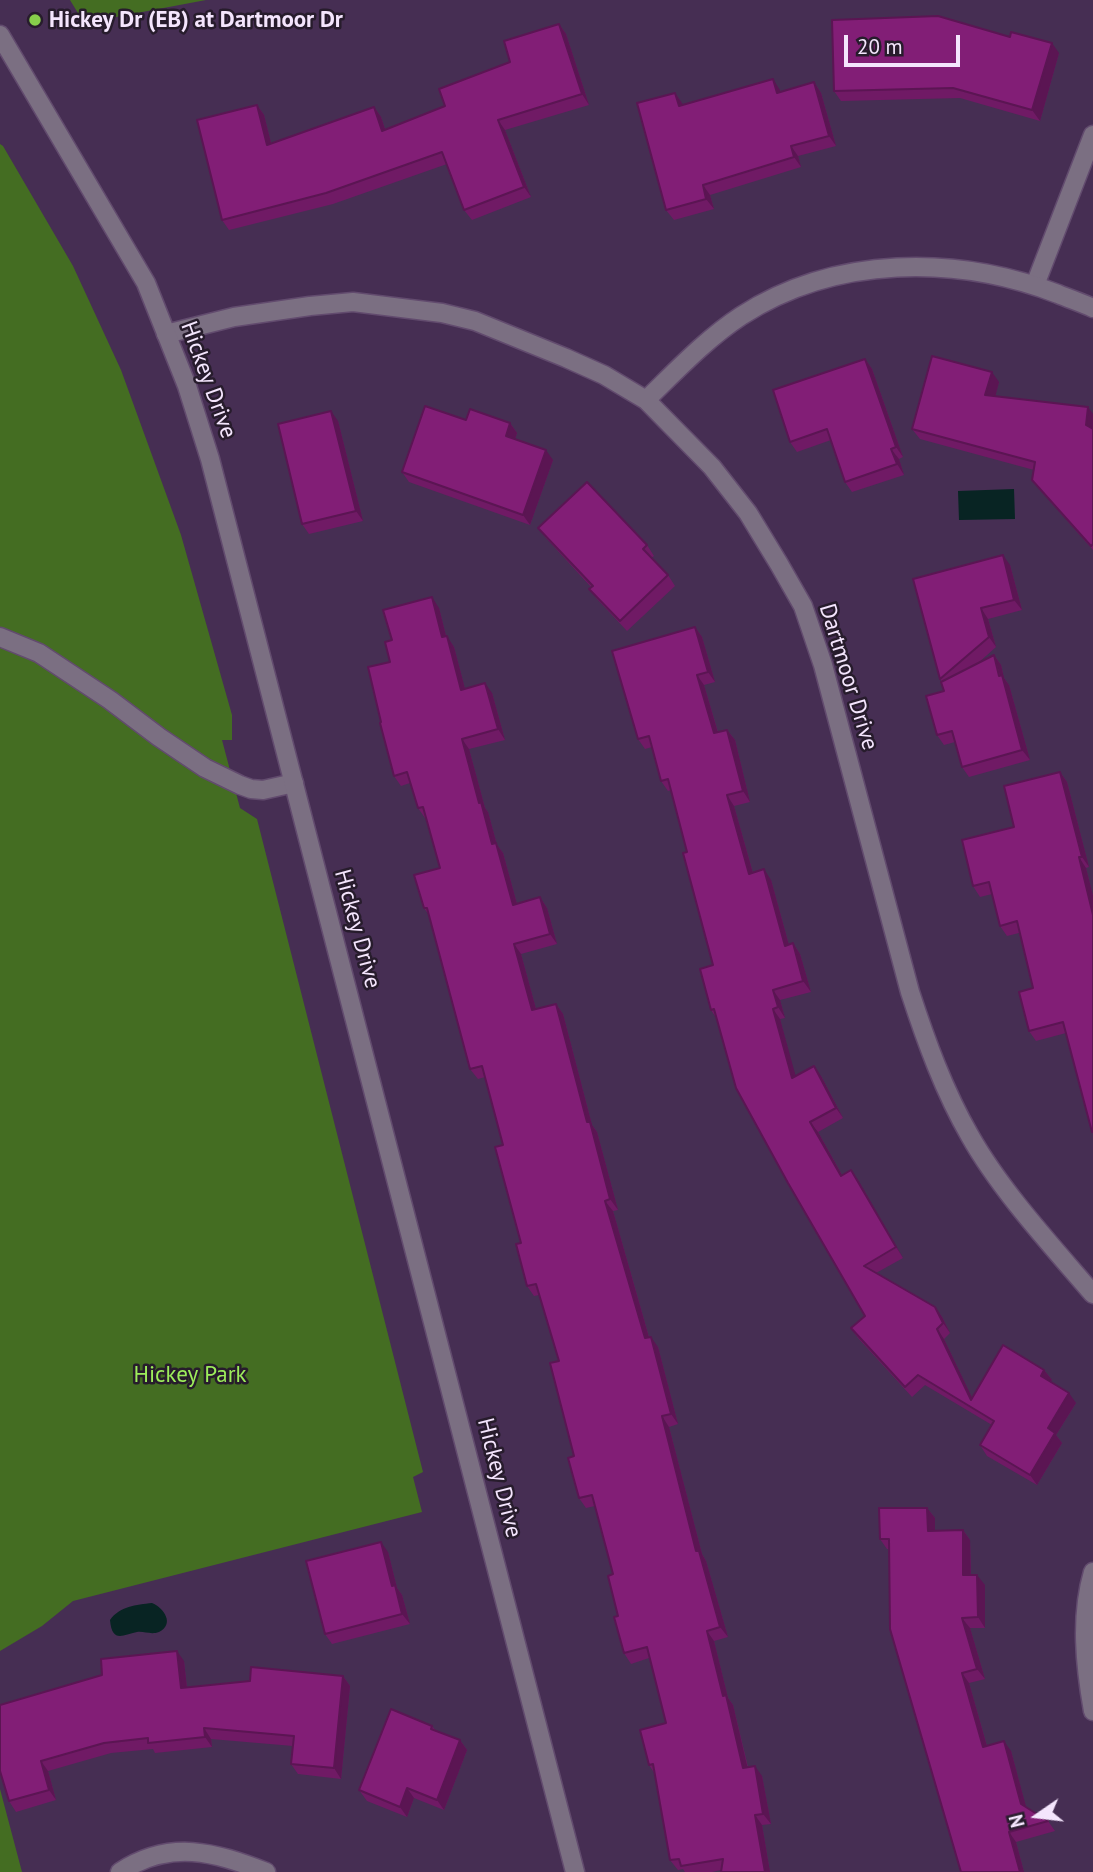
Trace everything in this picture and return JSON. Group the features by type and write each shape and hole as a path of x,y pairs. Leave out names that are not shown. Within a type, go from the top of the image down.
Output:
{"street":[{"name":"Hickey Drive","path":"0,35 146,283 187,386 210,459 575,1872"},
{"path":"1035,285 1093,135"},
{"path":"646,401 714,335 741,316 772,298 828,279 889,267 965,269 1035,285 1093,308"},
{"name":"Dartmoor Drive","path":"166,334 234,317 353,302 442,313 475,321 604,375 646,401 712,467 748,513 803,606 823,665 910,992 947,1091 970,1137 1003,1185 1093,1294"},
{"path":"0,638 39,653 205,768 251,789 263,790 294,783"},
{"path":"1093,1572 1088,1587 1085,1638 1093,1711"},
{"path":"120,1872 149,1857 187,1851 217,1854 266,1872"}],"green space":[{"path":"70,0 206,0 84,23"},
{"name":"Hickey Park","path":"0,144 73,266 121,370 181,535 232,715 232,740 222,740 240,808 257,819 423,1472 413,1477 422,1512 73,1601 42,1626 0,1651"},
{"path":"0,1789 22,1872 0,1872"}],"shaded area":[{"path":"1014,489 1015,519 959,520 958,491"},
{"path":"152,1603 166,1616 164,1629 156,1633 115,1635 110,1620 114,1615 129,1607"}],"building":[{"path":"938,16 1010,37 1011,32 1052,43 1032,110 953,88 834,91 832,20"},
{"path":"559,24 582,94 498,120 524,187 464,210 442,152 326,193 222,220 197,120 257,105 267,145 374,107 382,131 445,106 439,89 510,62 504,41"},
{"path":"773,79 777,93 814,82 829,136 791,146 794,157 703,185 706,199 666,210 637,103 675,93 679,106"},
{"path":"932,356 992,372 985,395 1088,407 1086,425 1093,429 1091,546 1032,480 1035,462 912,429"},
{"path":"865,359 896,447 891,449 897,464 845,482 827,429 790,442 773,390"},
{"path":"425,406 466,420 470,409 510,423 506,436 546,450 523,515 402,472"},
{"path":"331,411 356,511 302,524 278,424"},
{"path":"587,482 647,545 643,549 668,575 620,621 589,589 593,586 538,528"},
{"path":"1003,555 1014,600 981,608 989,637 940,679 913,579"},
{"path":"432,597 442,637 447,636 461,690 485,683 498,729 462,739 479,803 481,802 492,844 496,843 513,905 540,897 550,934 514,944 532,1010 556,1004 610,1199 605,1201 645,1338 651,1337 671,1414 662,1416 696,1551 699,1551 720,1627 707,1631 723,1696 726,1695 743,1768 755,1766 763,1814 755,1815 765,1872 721,1872 723,1859 681,1866 679,1859 670,1860 653,1764 649,1765 640,1730 666,1723 647,1647 624,1653 614,1617 618,1616 608,1576 613,1574 592,1495 579,1498 568,1458 574,1456 550,1363 559,1361 536,1284 527,1286 516,1244 521,1243 495,1147 503,1145 482,1066 470,1069 427,908 424,908 414,875 440,868 423,807 418,808 407,772 394,776 368,667 390,662 385,642 392,640 383,610"},
{"path":"695,627 708,672 697,675 714,733 727,730 743,791 727,795 749,874 764,869 785,946 793,943 803,981 773,990 778,1007 773,1009 792,1078 814,1066 836,1108 810,1122 841,1176 851,1170 896,1247 864,1266 935,1307 943,1323 937,1329 971,1400 1003,1345 1044,1370 1041,1376 1069,1393 1048,1428 1055,1433 1030,1475 980,1445 994,1421 918,1375 905,1387 851,1328 865,1316 736,1088 700,969 713,965 683,853 687,852 668,779 661,781 649,736 638,739 612,651"},
{"path":"994,655 1022,750 962,767 952,731 937,735 926,696 944,691 941,682"},
{"path":"1060,772 1082,857 1079,857 1093,915 1092,1132 1063,1022 1029,1031 1019,992 1033,988 1017,921 1000,926 989,882 973,886 962,840 1014,827 1004,786"},
{"path":"879,1508 927,1508 928,1531 963,1530 963,1575 977,1575 978,1617 962,1618 977,1669 962,1673 983,1747 1004,1741 1021,1804 1048,1821 1009,1832 1020,1872 961,1872 890,1629 889,1539 880,1539"},
{"path":"381,1542 402,1614 325,1634 306,1561"},
{"path":"177,1651 181,1688 250,1681 251,1667 343,1676 334,1768 291,1764 294,1736 204,1728 205,1737 148,1743 148,1738 104,1743 41,1761 49,1790 9,1801 0,1771 0,1705 102,1675 101,1659"},
{"path":"391,1709 460,1740 437,1800 407,1788 400,1807 359,1790"}],"place":[{"name":"Hickey Dr (EB) at Dartmoor Dr","path":"35,20"}]}
